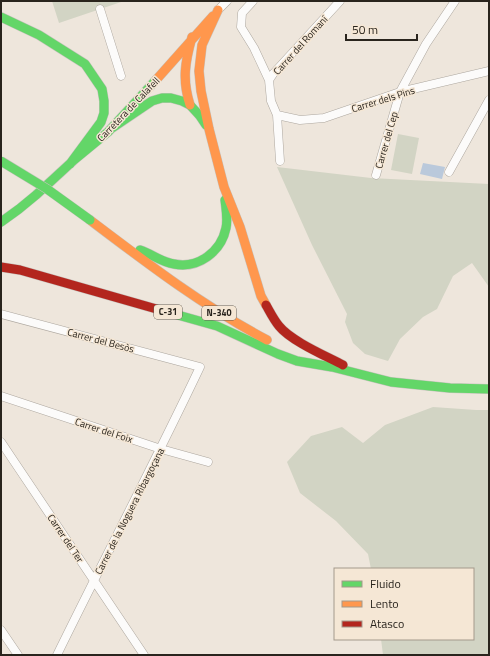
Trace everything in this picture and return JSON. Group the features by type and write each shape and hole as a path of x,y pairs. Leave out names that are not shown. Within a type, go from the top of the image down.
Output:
{"main road":[{"name":"Carretera de Calafell","path":"1,222 17,211 58,177 70,164 102,138 144,94 218,10"},
{"path":"218,10 202,45 199,71 201,91 224,187 240,227 262,296 268,309 280,327 288,334 359,374"},
{"path":"1,17 39,34 85,64 102,88 104,113 101,122 70,164"},
{"path":"192,38 186,58 185,78 187,98 190,105 209,129"},
{"path":"112,128 152,101 162,98 171,98 190,105"},
{"name":"N-340","path":"1,161 66,201 155,269 206,305 245,328 288,350 332,367 391,382 422,386 489,389"},
{"path":"117,240 142,250 165,262 189,265 196,262 216,250 226,228 224,187"},
{"name":"C-31","path":"1,267 20,270 217,326 290,359 332,367"}],"street":[{"name":"Carretera de Calafell","path":"218,10 227,1"},
{"path":"253,1 242,13 241,27 254,48 269,80"},
{"name":"Carrer del Romaní","path":"280,161 277,115 271,101 269,80 340,1"},
{"name":"Carrer del Cep","path":"376,175 400,92 426,44 455,1"},
{"path":"100,9 121,76"},
{"name":"Carrer dels Pins","path":"277,115 300,120 324,118 400,92 489,71"},
{"path":"449,172 489,100"},
{"name":"Carrer del Besòs","path":"1,314 200,367"},
{"name":"Carrer de la Noguera Ribargoçana","path":"57,655 161,449 200,367"},
{"name":"Carrer del Foix","path":"1,396 161,449 208,462"},
{"name":"Carrer del Ter","path":"1,442 144,655"},
{"path":"1,630 18,655"}],"green space":[{"path":"52,1 124,1 59,23"},
{"path":"398,134 419,138 412,174 391,170"},
{"path":"277,167 371,178 489,184 489,287 472,263 453,276 437,309 423,317 400,339 388,361 365,354 353,343 345,322 347,314 312,245"},
{"path":"433,407 489,410 489,655 383,655 381,640 474,640 474,568 371,568 368,554 336,521 300,493 287,462 311,436 342,427 363,443 385,425"}],"water":[{"path":"423,163 445,167 442,179 420,174"}],"traffic: fast":[{"path":"1,17 39,35 85,64 102,89 104,113 101,122 70,164"},
{"path":"1,222 36,195 74,160 108,132 156,80"},
{"path":"112,128 152,101 162,98 171,98 190,105 206,125"},
{"path":"1,161 47,189 90,220"},
{"path":"140,250 165,262 183,265 192,264 207,257 219,244 226,228 227,214 225,200"},
{"path":"160,310 217,326 278,354 297,361 332,367 391,382 450,388 489,389"}],"traffic: slow":[{"path":"218,10 202,45 199,71 201,91 224,187 240,227 261,296 266,305"},
{"path":"156,80 213,16"},
{"path":"190,105 186,87 185,71 192,37"},
{"path":"90,220 198,299 267,340"}],"traffic: jam":[{"path":"1,267 20,270 160,310"},
{"path":"266,305 275,321 284,332 309,348 343,365"}]}
